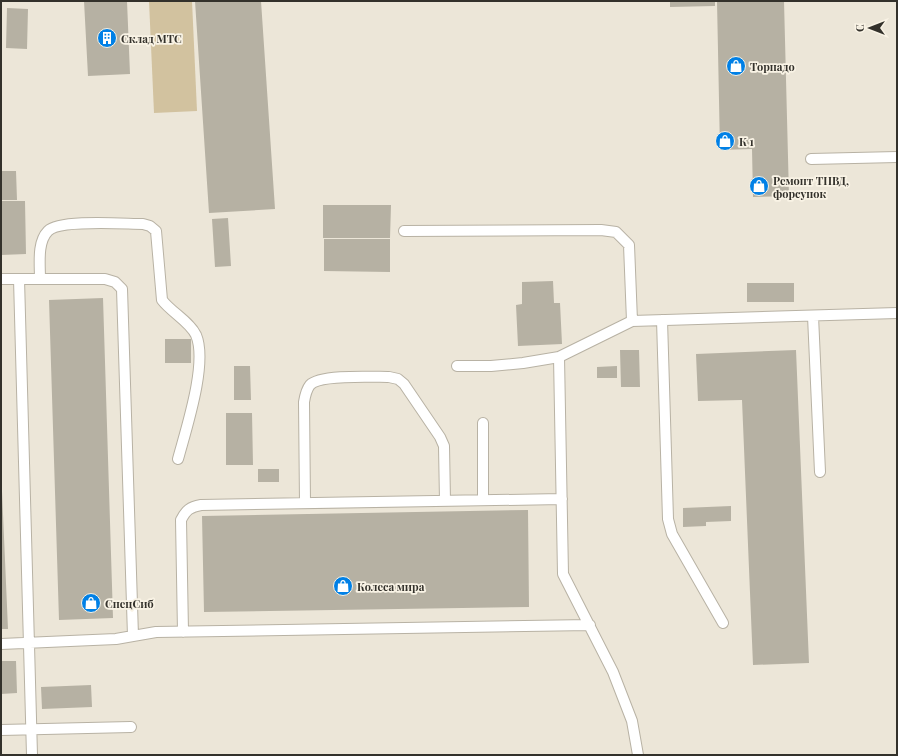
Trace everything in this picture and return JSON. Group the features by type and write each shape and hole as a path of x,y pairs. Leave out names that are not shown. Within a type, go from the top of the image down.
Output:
{"lane":[{"path":"811,159 897,157"},
{"path":"40,279 42,242 48,232 55,226 72,224 143,224 150,226 156,231 162,300 168,308 191,328 196,335 198,345 198,382 178,459"},
{"path":"404,231 601,230 616,232 629,245 632,321"},
{"path":"1,279 105,279 115,282 122,289 133,636"},
{"path":"19,279 32,755"},
{"path":"458,366 523,364 559,357 632,321 897,314"},
{"path":"813,316 820,472"},
{"path":"662,320 668,519 672,534 723,623"},
{"path":"559,357 563,574 613,672 632,721 638,755"},
{"path":"304,503 304,402 309,387 322,378 389,377 398,379 404,384 440,437 444,446 445,501"},
{"path":"483,423 483,500"},
{"path":"183,632 182,520 185,512 191,507 201,505 562,499"},
{"path":"1,644 116,639 156,632 590,625"},
{"path":"1,730 131,727"}],"shaded area":[{"path":"149,1 192,1 197,111 154,113"}],"building":[{"name":"Склад МТС","path":"84,1 127,1 130,74 88,76"},
{"path":"195,1 261,1 275,209 209,213"},
{"path":"670,1 715,1 715,6 670,7"},
{"path":"717,1 784,1 789,196 753,197 752,149 720,150"},
{"path":"7,8 28,9 27,49 6,48"},
{"path":"1,171 16,171 17,200 1,200"},
{"path":"1,201 25,201 26,254 1,255"},
{"path":"323,205 391,205 390,238 323,238"},
{"path":"228,218 231,266 215,267 212,219"},
{"path":"324,239 390,239 390,272 324,271"},
{"path":"553,281 554,303 560,303 562,344 518,346 516,305 522,304 522,282"},
{"path":"747,283 794,283 794,302 747,302"},
{"path":"103,298 113,618 59,620 49,300"},
{"path":"165,339 191,339 191,363 165,363"},
{"path":"620,350 639,350 640,387 621,387"},
{"path":"796,350 809,663 753,665 742,400 698,401 696,354"},
{"path":"234,366 250,366 251,400 234,400"},
{"path":"617,366 617,378 597,378 597,367"},
{"path":"226,413 252,413 253,465 226,465"},
{"path":"1,468 8,629 1,629"},
{"path":"258,469 279,469 279,482 258,482"},
{"path":"731,506 731,521 706,522 706,526 683,527 683,508"},
{"path":"528,510 529,607 204,612 202,516"},
{"path":"1,661 16,661 17,693 1,694"},
{"path":"91,685 92,707 42,709 41,687"}],"place":[{"name":"Склад МТС","path":"107,38"},
{"name":"Торнадо","path":"736,66"},
{"name":"К 1","path":"725,141"},
{"name":"Ремонт ТНВД, форсунок","path":"759,186"},
{"name":"Колеса мира","path":"343,586"},
{"name":"СпецСиб","path":"91,603"}]}
